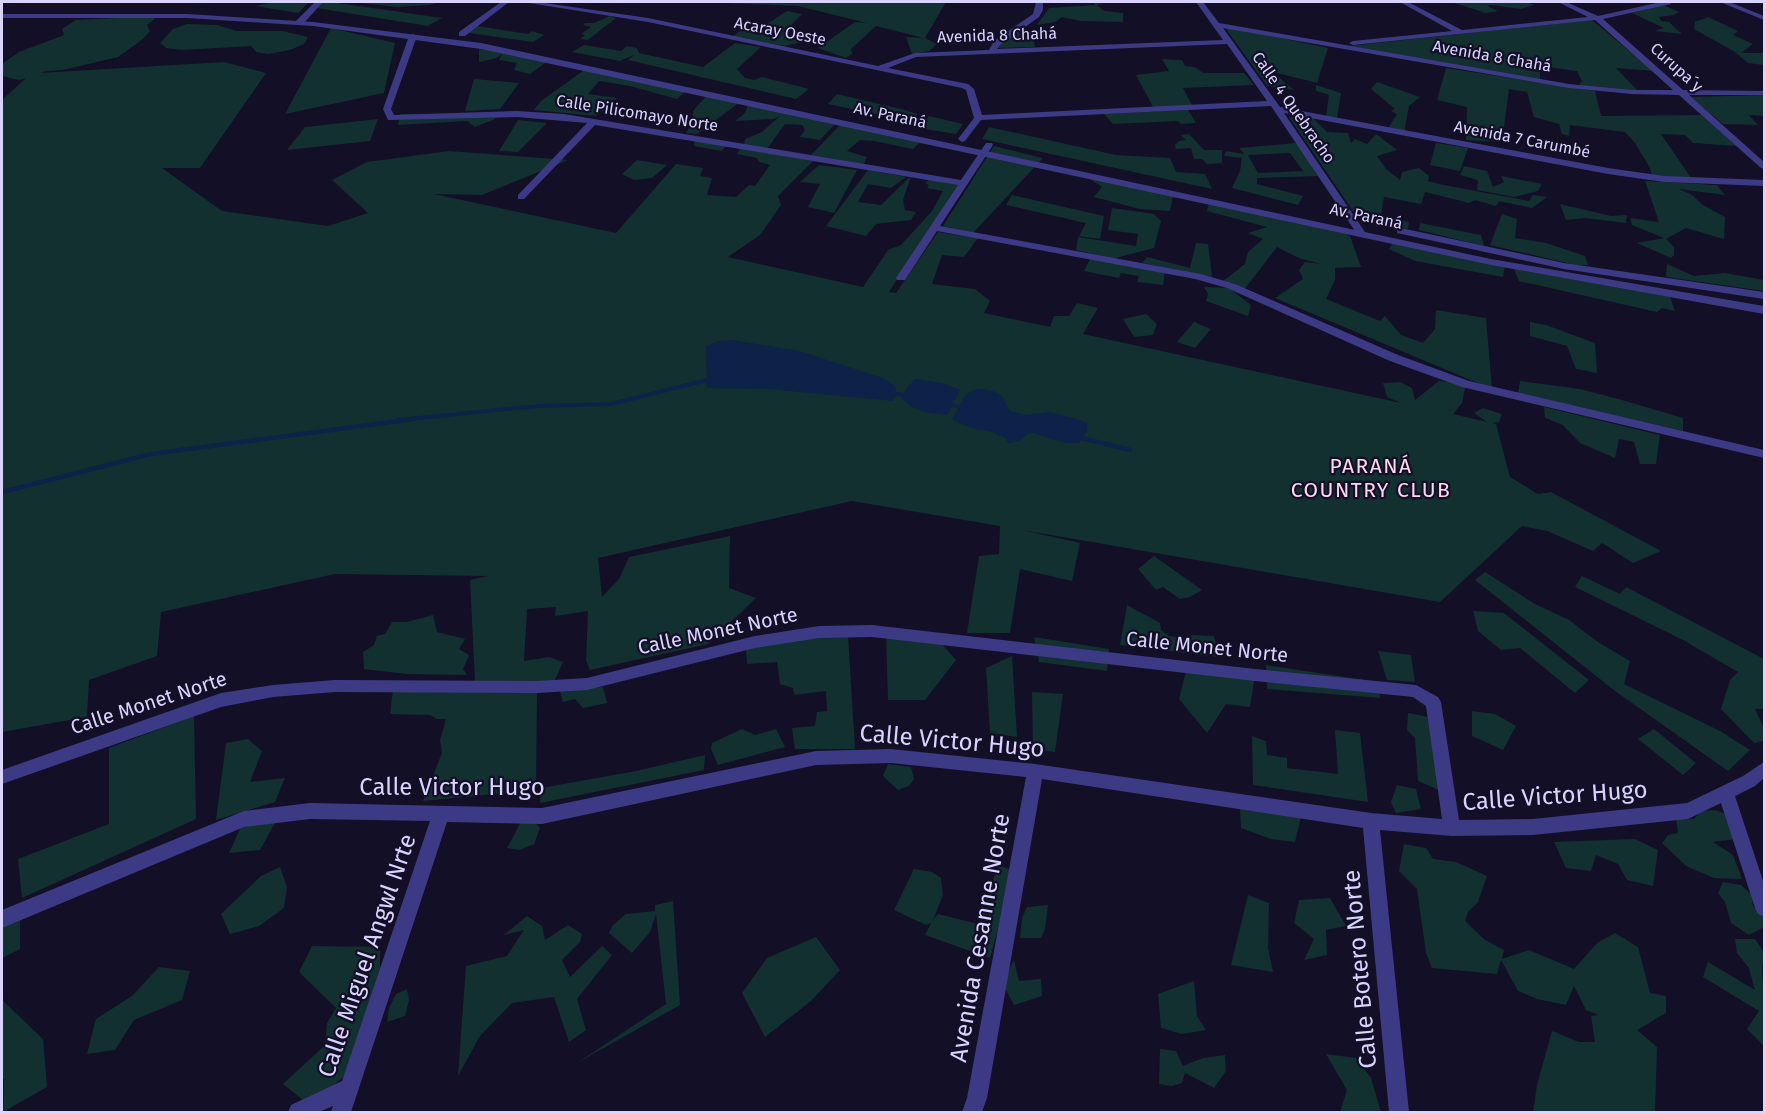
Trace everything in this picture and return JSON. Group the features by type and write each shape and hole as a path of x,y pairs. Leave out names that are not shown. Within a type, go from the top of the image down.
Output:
{"street":[{"path":"302,20 318,2"},
{"path":"462,34 505,2"},
{"name":"Acaray Oeste","path":"527,2 648,20 968,87 978,118"},
{"path":"993,51 993,46 1036,15 1039,2"},
{"name":"Calle 4 Quebracho","path":"1200,2 1275,106 1347,220 1360,232"},
{"path":"1403,2 1461,32"},
{"name":"Curupa´y","path":"1561,2 1597,18 1764,166"},
{"path":"1336,45 1597,18 1668,2"},
{"path":"1724,2 1764,18"},
{"path":"1737,2 1764,13"},
{"name":"Av. Paraná","path":"2,9 180,9 462,34 1527,269 1764,310"},
{"name":"Av. Paraná","path":"2,16 172,15 302,20 481,46 580,61 962,139 986,149 1259,201"},
{"name":"Avenida 8 Chahá","path":"1216,25 1569,86 1681,94 1764,93"},
{"name":"Calle Pilicomayo Norte","path":"413,36 387,109 389,117 517,114 564,117 962,183"},
{"name":"Avenida 8 Chahá","path":"879,68 911,55 1227,42"},
{"name":"Avenida 7 Carumbé","path":"978,118 1275,106 1608,171 1676,179 1764,183"},
{"path":"962,139 978,118"},
{"path":"521,197 593,122"},
{"path":"901,278 986,149"},
{"name":"Av. Paraná","path":"1347,220 1564,266 1764,296"},
{"path":"935,228 1197,276 1231,286 1394,358 1466,384 1549,406 1764,454"},
{"name":"Calle Monet Norte","path":"2,777 221,700 273,691 335,686 537,687 587,684 755,642 819,632 872,630 1255,675 1416,691 1433,702 1452,828"},
{"name":"Calle Victor Hugo","path":"2,919 244,819 310,811 542,816 816,758 891,756 1035,771 1371,821 1452,828 1533,827 1688,811 1749,781 1764,769"},
{"name":"Avenida Cesanne Norte","path":"972,1113 977,1098 1035,771"},
{"path":"1726,792 1764,908"},
{"name":"Calle Miguel Angwl Nrte","path":"341,1113 441,814"},
{"name":"Calle Botero Norte","path":"1371,821 1399,1113"},
{"path":"298,1113 349,1088"}],"green space":[{"path":"274,2 309,2 298,13 255,6"},
{"path":"324,2 442,18 428,26 310,7"},
{"path":"352,2 441,2 397,7"},
{"path":"698,2 946,2 925,38 937,44 929,51 912,54 906,37 924,38 876,26 850,50 853,53 846,58 818,48 855,22 867,23 798,6"},
{"path":"1093,2 1105,2 1097,5 1104,11 1123,13 1123,22 1081,21 1062,17 1055,22 1037,25 1049,8 1095,5"},
{"path":"1451,2 1527,2 1534,5 1521,9 1491,5 1487,6 1498,11 1486,13"},
{"path":"1663,5 1679,12 1659,17 1661,21 1669,22 1682,34 1655,31 1664,28 1632,13"},
{"path":"787,11 802,14 792,24 788,36 806,41 785,46 732,37 741,30 765,34 773,27 765,25"},
{"name":"PARANÁ COUNTRY CLUB","path":"158,16 147,25 150,31 143,39 118,57 40,73 224,62 266,73 200,168 162,168 222,211 328,226 368,213 332,180 367,162 449,151 568,160 482,195 434,194 616,233 676,164 703,168 700,176 712,178 707,195 736,197 749,185 755,186 770,165 759,162 757,158 737,154 740,149 726,146 722,151 694,146 695,139 813,161 778,196 781,205 760,235 728,257 863,287 888,250 901,245 932,211 943,191 927,188 929,185 925,183 930,179 958,185 889,292 896,293 938,232 978,238 964,257 942,255 932,284 975,289 990,301 984,313 1050,327 1054,316 1069,316 1077,303 1098,308 1083,334 1401,403 1387,397 1383,383 1400,382 1412,388 1415,400 1439,381 1466,384 1462,403 1453,414 1487,422 1474,413 1483,408 1502,414 1499,422 1492,423 1496,424 1510,477 1538,494 1551,492 1661,551 1633,563 1602,543 1593,551 1547,531 1522,526 1440,602 1022,530 1080,543 1072,581 1020,569 1010,633 967,633 979,556 999,554 1000,526 852,501 598,558 602,597 619,579 629,557 730,536 729,588 756,598 708,644 590,670 586,660 588,611 555,616 556,607 527,609 524,661 549,657 563,662 553,684 475,681 470,580 488,576 335,574 161,612 157,656 89,680 87,717 2,732 2,100 26,78 19,80 2,76 2,64 19,52 64,35 62,29 76,20"},
{"path":"610,16 616,18 588,40 580,39 585,35 581,34 591,27 583,25 585,23 594,23"},
{"path":"1708,17 1738,31 1733,35 1753,44 1741,53 1764,53 1764,65 1748,63 1735,52 1694,29 1695,22"},
{"path":"1592,20 1653,71 1616,68 1638,91 1578,86 1582,81 1577,71 1540,66 1540,80 1348,46"},
{"path":"187,24 217,25 237,31 282,31 308,37 304,44 290,50 268,54 256,52 251,46 181,50 166,48 160,43 173,29"},
{"path":"477,26 528,34 532,31 544,35 533,42 469,33"},
{"path":"1224,26 1328,48 1317,83 1273,72 1294,90 1267,86"},
{"path":"331,28 395,43 384,93 285,114"},
{"path":"1018,31 1033,37 1035,47 995,48"},
{"path":"735,43 761,47 737,69 745,78 754,80 762,77 809,89 796,99 628,60 634,55 620,61 572,52 584,45 621,51 627,46 637,48 639,53 703,67"},
{"path":"479,49 549,60 530,74 514,70 517,63 499,60 502,54 497,58 479,62"},
{"path":"1162,59 1182,60 1185,66 1195,67 1203,73 1244,73 1254,85 1183,88 1193,107 1153,107 1136,75 1169,71"},
{"path":"587,68 688,89 677,99 630,86 599,81 588,94 617,98 596,116 534,110 541,101"},
{"path":"1446,68 1595,91 1601,116 1701,115 1737,146 1693,143 1685,135 1661,134 1691,178 1652,177 1650,168 1635,143 1625,132 1570,125 1569,136 1562,134 1559,124 1534,117 1527,92 1509,89 1502,142 1466,140 1467,107 1437,100"},
{"path":"474,79 519,83 500,109 465,111"},
{"path":"1377,82 1420,97 1409,106 1404,133 1388,128 1397,114 1391,111 1395,109 1371,89"},
{"path":"1316,85 1341,93 1337,118 1326,116 1329,95 1316,91"},
{"path":"837,94 918,114 908,123 889,118 893,114 889,117 828,104"},
{"path":"707,95 740,102 697,134 686,133 693,121 693,111"},
{"path":"1764,95 1764,116 1749,115 1758,125 1723,124 1690,97"},
{"path":"748,105 835,124 820,140 800,137 805,130 802,125 785,124 767,149 744,145 745,139 762,132 781,115 774,119 735,121 745,113"},
{"path":"1188,110 1196,123 1181,124 1178,121 1113,124 1104,114"},
{"path":"503,113 475,127 467,121 398,125 400,114"},
{"path":"929,116 963,124 956,134 919,128"},
{"path":"1289,117 1313,118 1327,132 1348,133 1351,143 1355,139 1367,144 1376,134 1397,150 1377,156 1386,169 1400,180 1402,172 1419,168 1429,176 1428,181 1444,185 1529,201 1533,195 1547,197 1532,208 1499,201 1496,206 1475,200 1469,203 1425,192 1421,204 1384,197 1381,215 1409,222 1408,229 1357,217"},
{"path":"378,119 370,141 287,150 305,127"},
{"path":"518,120 547,123 518,152 499,151"},
{"path":"840,125 922,140 913,149 860,140 847,151 867,157 864,164 811,155"},
{"path":"989,127 1116,155 1170,158 1176,172 1205,174 1212,189 982,139"},
{"path":"1189,134 1204,150 1222,150 1222,163 1207,164 1202,159 1194,159 1191,148 1176,149 1175,145 1179,141 1186,140 1180,135"},
{"path":"1297,143 1319,171 1314,171 1318,176 1257,178 1257,184 1303,196 1298,205 1232,188 1240,171 1242,158 1224,156 1226,151 1244,154 1239,148","holes":["1290,153 1303,171 1258,173 1248,155"]},
{"path":"1436,143 1468,148 1460,171 1430,165"},
{"path":"994,146 1043,158 973,233 943,226"},
{"path":"637,160 667,165 652,178 634,180 622,174"},
{"path":"819,165 857,170 834,213 808,207 820,184 800,182"},
{"path":"1464,166 1487,171 1493,187 1504,182 1501,176 1542,184 1538,191 1514,197 1477,190 1478,180 1460,175"},
{"path":"868,170 906,177 891,188 868,184 858,202 881,205 911,176 903,200 905,210 916,212 911,220 876,224 866,236 826,226"},
{"path":"1081,173 1173,196 1170,211 1140,209 1094,197 1102,187"},
{"path":"1645,181 1717,185 1725,195 1679,189 1725,217 1724,239 1686,228 1666,239 1674,247 1674,255 1671,258 1637,243 1664,238 1632,225 1630,218 1659,222"},
{"path":"1012,195 1104,216 1100,239 1079,236 1086,223 1006,205"},
{"path":"1209,203 1327,226 1350,236 1361,267 1335,268 1335,280 1326,299 1380,321 1385,316 1401,335 1423,343 1435,329 1436,310 1486,318 1492,389 1275,298 1303,279 1299,270 1305,262 1321,264 1299,258 1277,247 1243,291 1223,281 1245,264 1248,252 1263,239 1248,233 1267,227 1207,211"},
{"path":"1560,204 1611,216 1627,215 1626,223 1586,218 1566,220"},
{"path":"1112,208 1154,214 1161,221 1154,248 1112,259 1076,250 1078,237 1136,246 1138,234 1108,230"},
{"path":"1502,214 1517,219 1515,238 1546,243 1585,256 1588,265 1576,265 1490,245"},
{"path":"1420,223 1481,235 1484,246 1419,230"},
{"path":"1395,240 1505,265 1503,277 1415,261 1389,249"},
{"path":"1196,243 1208,244 1212,277 1142,263 1147,257 1190,268"},
{"path":"1091,257 1165,271 1163,285 1137,282 1139,276 1121,273 1119,278 1084,271"},
{"path":"1667,264 1694,276 1725,273 1764,280 1764,291 1666,277"},
{"path":"1514,269 1670,297 1675,311 1662,308 1657,312 1519,281"},
{"path":"1204,287 1229,288 1251,305 1248,316 1206,301 1208,294"},
{"path":"1146,314 1157,324 1153,335 1134,337 1123,319"},
{"path":"1194,322 1211,329 1195,348 1177,342"},
{"path":"1530,322 1546,325 1595,343 1597,373 1576,369 1567,346 1530,336"},
{"path":"1520,381 1580,389 1683,418 1683,431 1518,394"},
{"path":"1544,407 1660,435 1656,464 1640,464 1634,442 1619,439 1615,458 1580,443 1563,425 1545,418"},
{"path":"1154,556 1202,590 1190,597 1180,599 1163,587 1156,590 1138,569"},
{"path":"1485,572 1535,604 1569,620 1598,642 1630,661 1624,684 1720,731 1750,750 1728,771 1615,691 1475,580"},
{"path":"1582,576 1620,594 1626,587 1764,659 1764,709 1755,709 1764,728 1764,741 1754,743 1721,709 1730,680 1738,672 1683,640 1575,587"},
{"path":"1127,605 1160,623 1161,630 1169,636 1190,639 1191,635 1214,636 1219,657 1120,645"},
{"path":"1473,611 1504,613 1589,680 1575,693 1520,648 1501,650 1478,631"},
{"path":"433,615 437,632 465,639 459,649 469,655 463,669 467,675 407,674 364,669 363,652 374,645 377,636 385,634 392,622 407,622"},
{"path":"818,636 848,636 855,749 795,749 792,728 815,726 817,712 827,711 826,691 794,695 793,688 780,684 777,662 747,664 746,649"},
{"path":"886,636 939,641 956,660 925,700 888,700"},
{"path":"1034,637 1109,649 1107,671 1039,662"},
{"path":"1378,651 1411,655 1415,682 1387,680"},
{"path":"1012,656 1017,737 990,733 986,668"},
{"path":"1266,665 1378,682 1380,698 1267,689"},
{"path":"1186,671 1255,675 1250,707 1226,704 1207,733 1179,699"},
{"path":"603,687 607,703 583,708 575,699 563,702 560,691"},
{"path":"537,689 536,790 423,801 442,753 440,740 446,719 437,719 430,715 390,714 393,690"},
{"path":"1032,692 1063,694 1055,752 1033,749"},
{"path":"1472,711 1495,714 1516,726 1503,750 1472,736"},
{"path":"1408,713 1428,717 1439,790 1418,781 1415,738 1407,730"},
{"path":"194,716 196,819 22,898 18,859 109,824 109,748"},
{"path":"742,729 755,735 776,729 785,747 718,765 711,749 712,743"},
{"path":"1654,729 1696,763 1683,775 1638,739"},
{"path":"1335,730 1360,733 1368,802 1253,785 1252,736 1266,741 1267,755 1287,758 1287,768 1338,774"},
{"path":"248,739 262,751 250,782 285,778 275,802 216,820 226,743"},
{"path":"705,755 704,770 540,803 541,788 636,771"},
{"path":"888,764 911,767 914,779 909,786 898,790 883,776"},
{"path":"1397,785 1416,789 1421,809 1396,813 1391,802"},
{"path":"1240,809 1301,817 1295,842 1271,839 1241,828"},
{"path":"1715,810 1732,816 1736,839 1713,842 1733,855 1742,879 1714,878 1686,866 1662,843 1668,835 1678,833 1676,819 1694,819 1701,811"},
{"path":"243,822 275,823 260,850 229,853"},
{"path":"521,822 535,822 540,828 534,844 519,850 507,848"},
{"path":"1635,839 1658,850 1653,886 1627,880 1618,864 1596,855 1591,871 1566,868 1554,842"},
{"path":"1404,844 1426,848 1433,859 1456,862 1487,876 1478,902 1468,912 1465,921 1485,940 1504,950 1502,959 1529,950 1574,969 1597,943 1615,933 1638,947 1650,993 1666,996 1666,1013 1637,1030 1657,1047 1655,1112 1533,1112 1537,1085 1552,1031 1579,1042 1595,1042 1591,1016 1599,1015 1586,1010 1574,986 1566,1005 1537,999 1518,991 1501,960 1497,974 1432,968 1426,953 1417,889 1399,871"},
{"path":"998,865 1014,871 990,958 925,935 931,923 926,925 894,910 914,869 932,872 941,878 943,895 933,920 938,914 978,924"},
{"path":"280,867 287,887 284,908 259,926 230,934 221,914 261,876"},
{"path":"1723,882 1741,885 1751,894 1753,906 1764,918 1764,927 1749,935 1731,923 1725,902 1718,893"},
{"path":"1248,895 1269,903 1268,948 1273,972 1231,965"},
{"path":"1330,898 1346,926 1326,930 1327,955 1304,960 1314,939 1294,923 1299,900"},
{"path":"673,901 680,1005 577,1063 666,1004 656,914 650,932 632,953 609,933 613,925 626,914 655,911 655,905"},
{"path":"1048,905 1045,929 1041,938 1020,938 1022,918 1027,907"},
{"path":"527,916 542,926 545,940 568,925 582,934 580,942 562,960 570,977 602,946 612,955 577,999 586,1030 569,1042 554,997 512,1003 480,1036 458,1076 466,966 507,956 524,930 504,935"},
{"path":"20,918 20,949 2,958 2,926"},
{"path":"816,937 840,970 811,1001 765,1037 742,993 767,958"},
{"path":"1735,939 1755,939 1764,952 1762,971 1764,1046 1747,1029 1759,1011 1703,977 1708,962 1755,990 1749,968 1737,953"},
{"path":"312,946 380,947 380,972 346,1075 309,1105 283,1084 325,1045 327,1023 336,1008 299,972"},
{"path":"1014,960 1019,981 1041,979 1042,996 1014,1005 1002,983"},
{"path":"159,967 190,971 182,1000 134,1020 115,1050 87,1054 96,1019 132,996"},
{"path":"1194,981 1197,1016 1206,1030 1182,1034 1161,1028 1158,994"},
{"path":"407,989 409,1000 405,1016 387,1022 389,1008 396,994"},
{"path":"2,1002 43,1039 47,1087 3,1112"},
{"path":"1160,1049 1176,1051 1183,1066 1203,1058 1225,1055 1226,1071 1214,1088 1185,1073 1182,1083 1172,1086 1159,1084"},
{"path":"1326,1054 1356,1058 1371,1078 1381,1112 1340,1112 1347,1090"}],"water":[{"path":"732,340 799,351 886,379 895,386 897,394 893,401 768,389 707,388 706,347 717,341"},
{"path":"915,379 942,383 960,390 947,415 924,412 910,406 902,399 906,389"},
{"path":"978,388 993,391 1002,396 1010,411 1025,415 1050,412 1080,420 1087,424 1087,430 1079,443 1065,443 1030,432 1020,441 1008,443 1005,438 989,431 977,430 952,419 966,394"}],"waterway":[{"path":"399,420 538,406 611,404 711,379"},
{"path":"891,393 909,396"},
{"path":"947,404 965,408"},
{"path":"2,492 151,454 414,419"},
{"path":"1077,437 1130,450"}],"district":[{"name":"PARANÁ COUNTRY CLUB","path":"1371,479"}]}
